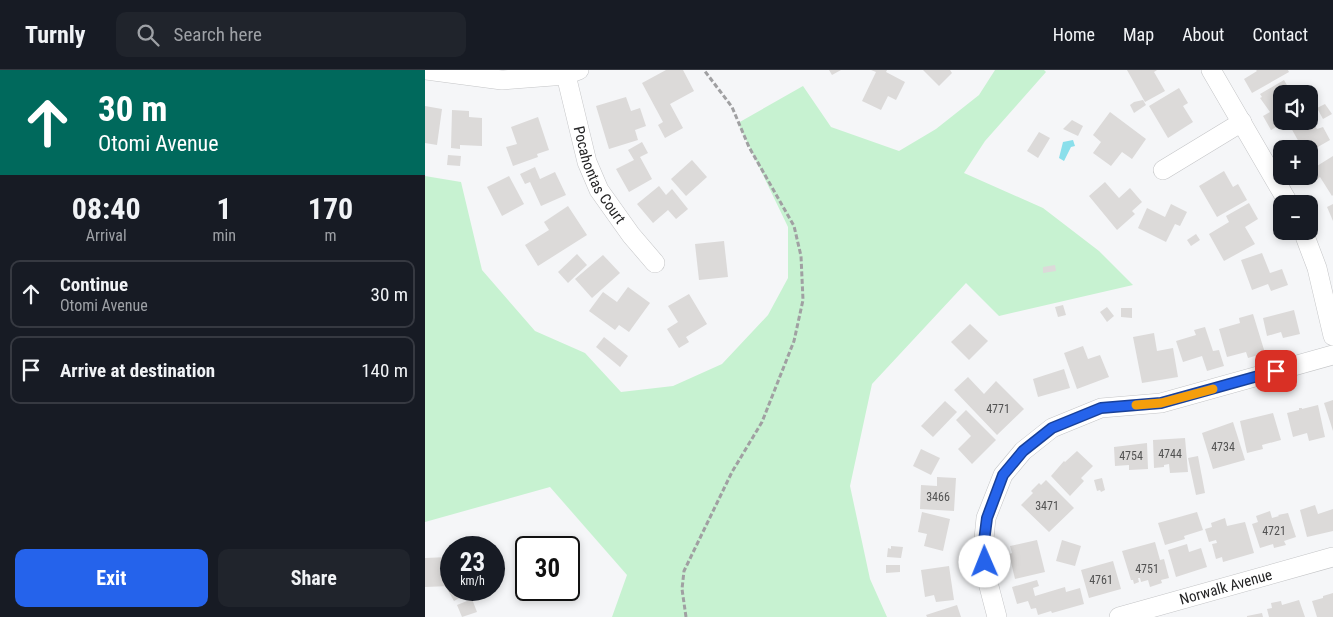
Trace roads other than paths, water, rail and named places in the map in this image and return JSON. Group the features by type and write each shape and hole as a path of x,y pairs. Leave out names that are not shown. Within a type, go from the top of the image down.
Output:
{"street":[{"path":"425,70 503,80 572,72"},
{"path":"1211,70 1284,195"},
{"name":"Pocahontas Court","path":"572,72 587,162 599,190 631,235 655,263"},
{"path":"1163,170 1242,122"},
{"path":"1306,240 1317,268 1333,336"},
{"path":"997,617 986,575 983,549 987,518 1003,475 1023,451 1052,428 1101,408 1161,403 1333,355"},
{"name":"Norwalk Avenue","path":"1119,617 1333,557"}],"water":[{"path":"1073,140 1075,146 1071,147 1064,161 1059,158 1063,142"}]}
